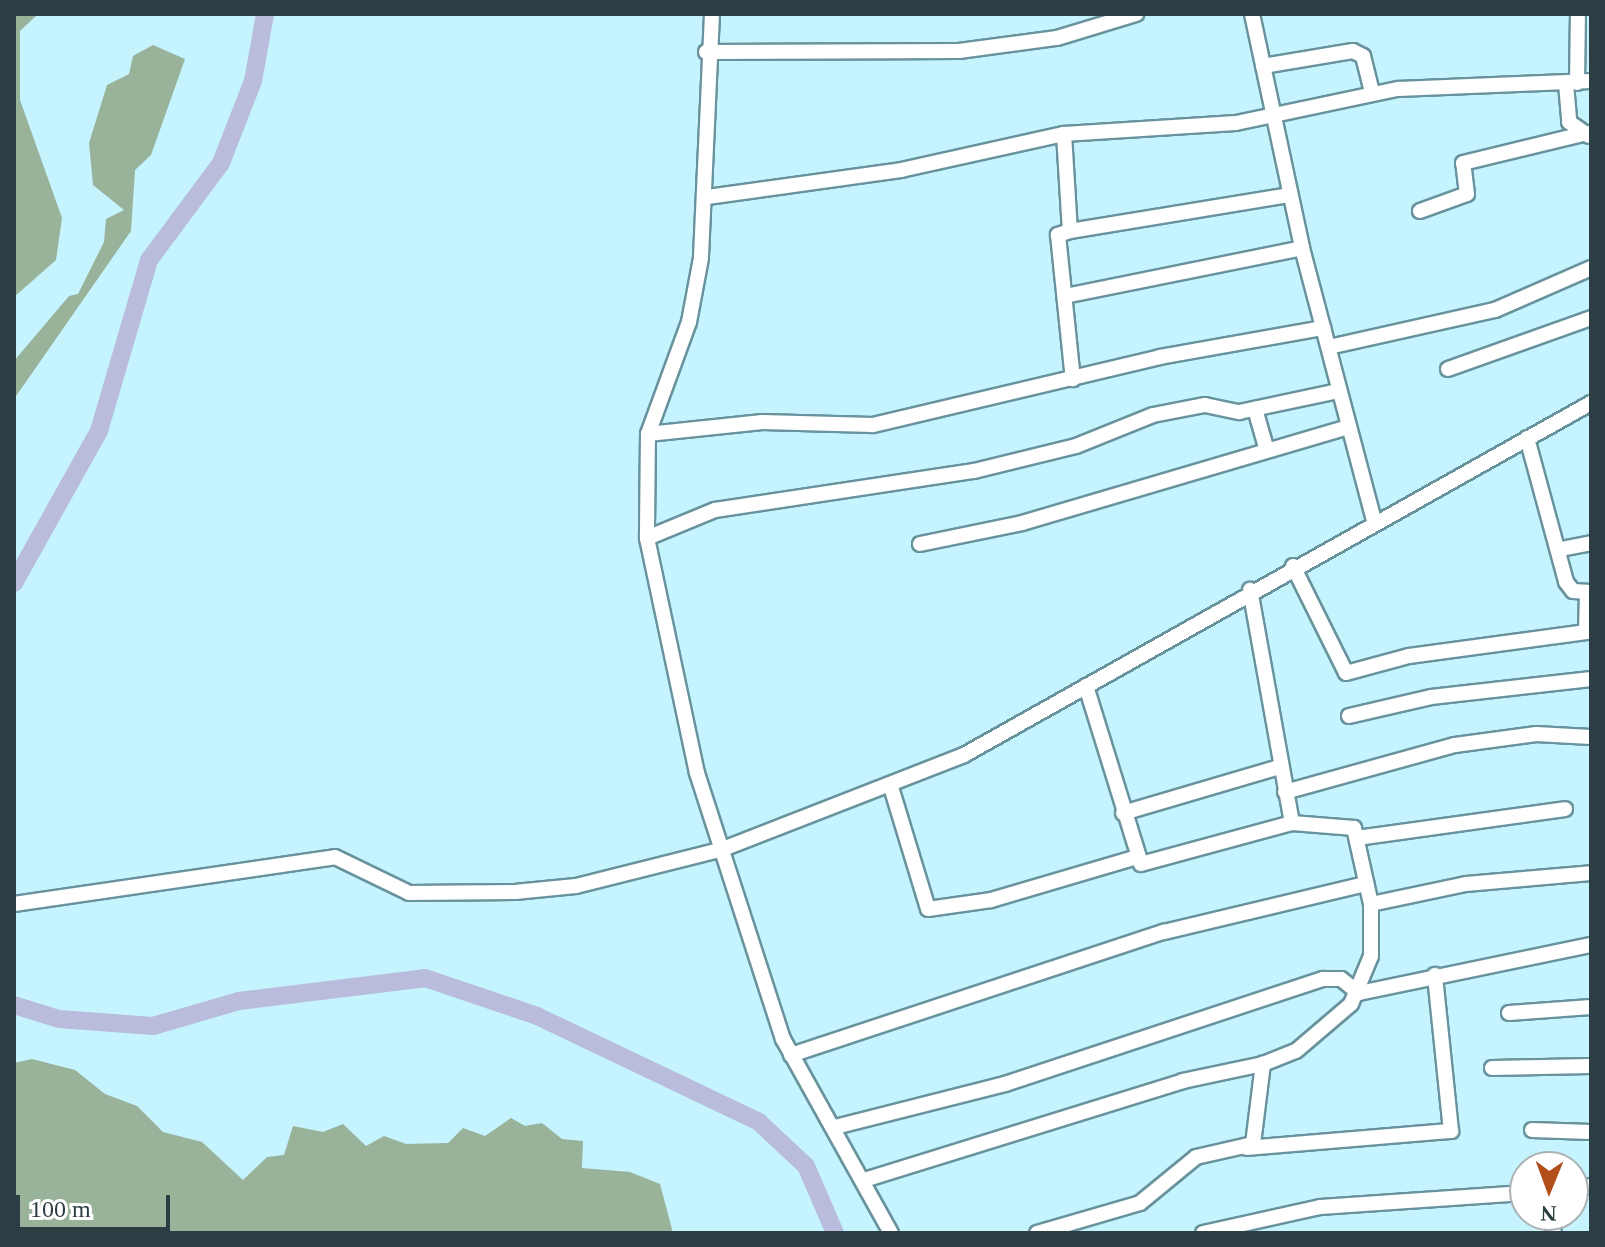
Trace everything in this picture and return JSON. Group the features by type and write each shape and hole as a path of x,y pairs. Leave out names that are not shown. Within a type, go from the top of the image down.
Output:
{"street":[{"path":"712,14 706,52 707,197 689,322 648,434 647,538 697,773 791,1055 835,1127 891,1233"},
{"path":"706,52 959,51 1057,38 1136,14"},
{"path":"1252,14 1302,248 1374,521"},
{"path":"1578,14 1578,83 1569,122 1589,136"},
{"path":"1263,66 1353,51 1363,56 1372,93"},
{"path":"707,197 901,170 1064,134 1272,116 1372,93 1578,83"},
{"path":"1064,134 1070,231"},
{"path":"1420,211 1467,194 1463,163 1589,136"},
{"path":"1073,379 1058,235 1290,195"},
{"path":"1065,296 1302,248"},
{"path":"1329,347 1495,310 1591,268"},
{"path":"1448,369 1591,318"},
{"path":"648,434 762,422 873,425 1073,379 1323,328"},
{"path":"647,538 715,510 974,471 1061,450 1153,415 1205,405 1225,413 1339,391"},
{"path":"14,904 335,857 409,893 515,892 576,886 723,849 891,787 1086,686 1250,590 1591,403"},
{"path":"1255,409 1266,447"},
{"path":"920,544 1022,523 1266,447 1349,427"},
{"path":"1293,566 1346,673 1409,656 1586,632 1589,592 1568,587 1561,549 1527,438"},
{"path":"1561,549 1591,543"},
{"path":"1250,590 1279,767 1292,823"},
{"path":"1349,716 1431,697 1591,679"},
{"path":"1086,686 1137,857 1148,866 1292,823 1307,829 1344,822 1357,838 1371,904 1371,956 1359,993"},
{"path":"1285,792 1455,745 1536,734 1591,737"},
{"path":"1123,813 1279,767"},
{"path":"891,787 928,909 991,900 1137,857"},
{"path":"1357,838 1565,809"},
{"path":"1371,904 1466,884 1591,873"},
{"path":"791,1055 1164,932 1366,884"},
{"path":"864,1180 1183,1081 1263,1064 1296,1051 1359,993 1591,945"},
{"path":"1037,1233 1140,1203 1196,1157 1247,1148 1451,1131 1435,975"},
{"path":"835,1127 1005,1084 1323,979 1341,979 1359,993"},
{"path":"1509,1013 1591,1007"},
{"path":"1247,1148 1256,1138 1263,1064"},
{"path":"1492,1068 1591,1066"},
{"path":"1532,1130 1591,1132"},
{"path":"1203,1233 1320,1207 1509,1194"}],"green space":[{"path":"14,14 38,14 20,31 20,100 62,218 56,260 14,297"},
{"path":"153,45 185,59 151,155 135,170 131,231 14,399 14,361 69,296 78,294 104,242 106,219 124,210 93,185 89,143 107,85 129,74 133,56"},
{"path":"32,1059 75,1070 105,1094 137,1106 163,1132 202,1142 243,1180 267,1157 284,1155 293,1126 323,1132 343,1124 366,1146 384,1136 406,1144 448,1143 463,1128 485,1136 511,1118 525,1126 542,1123 562,1139 583,1141 582,1168 630,1172 660,1184 673,1233 14,1233 14,1063"}],"waterway":[{"path":"14,583 99,431 149,260 221,163 253,81 265,14"},
{"path":"14,1005 59,1019 153,1026 239,1001 425,978 537,1016 759,1122 806,1166 835,1233"}]}
